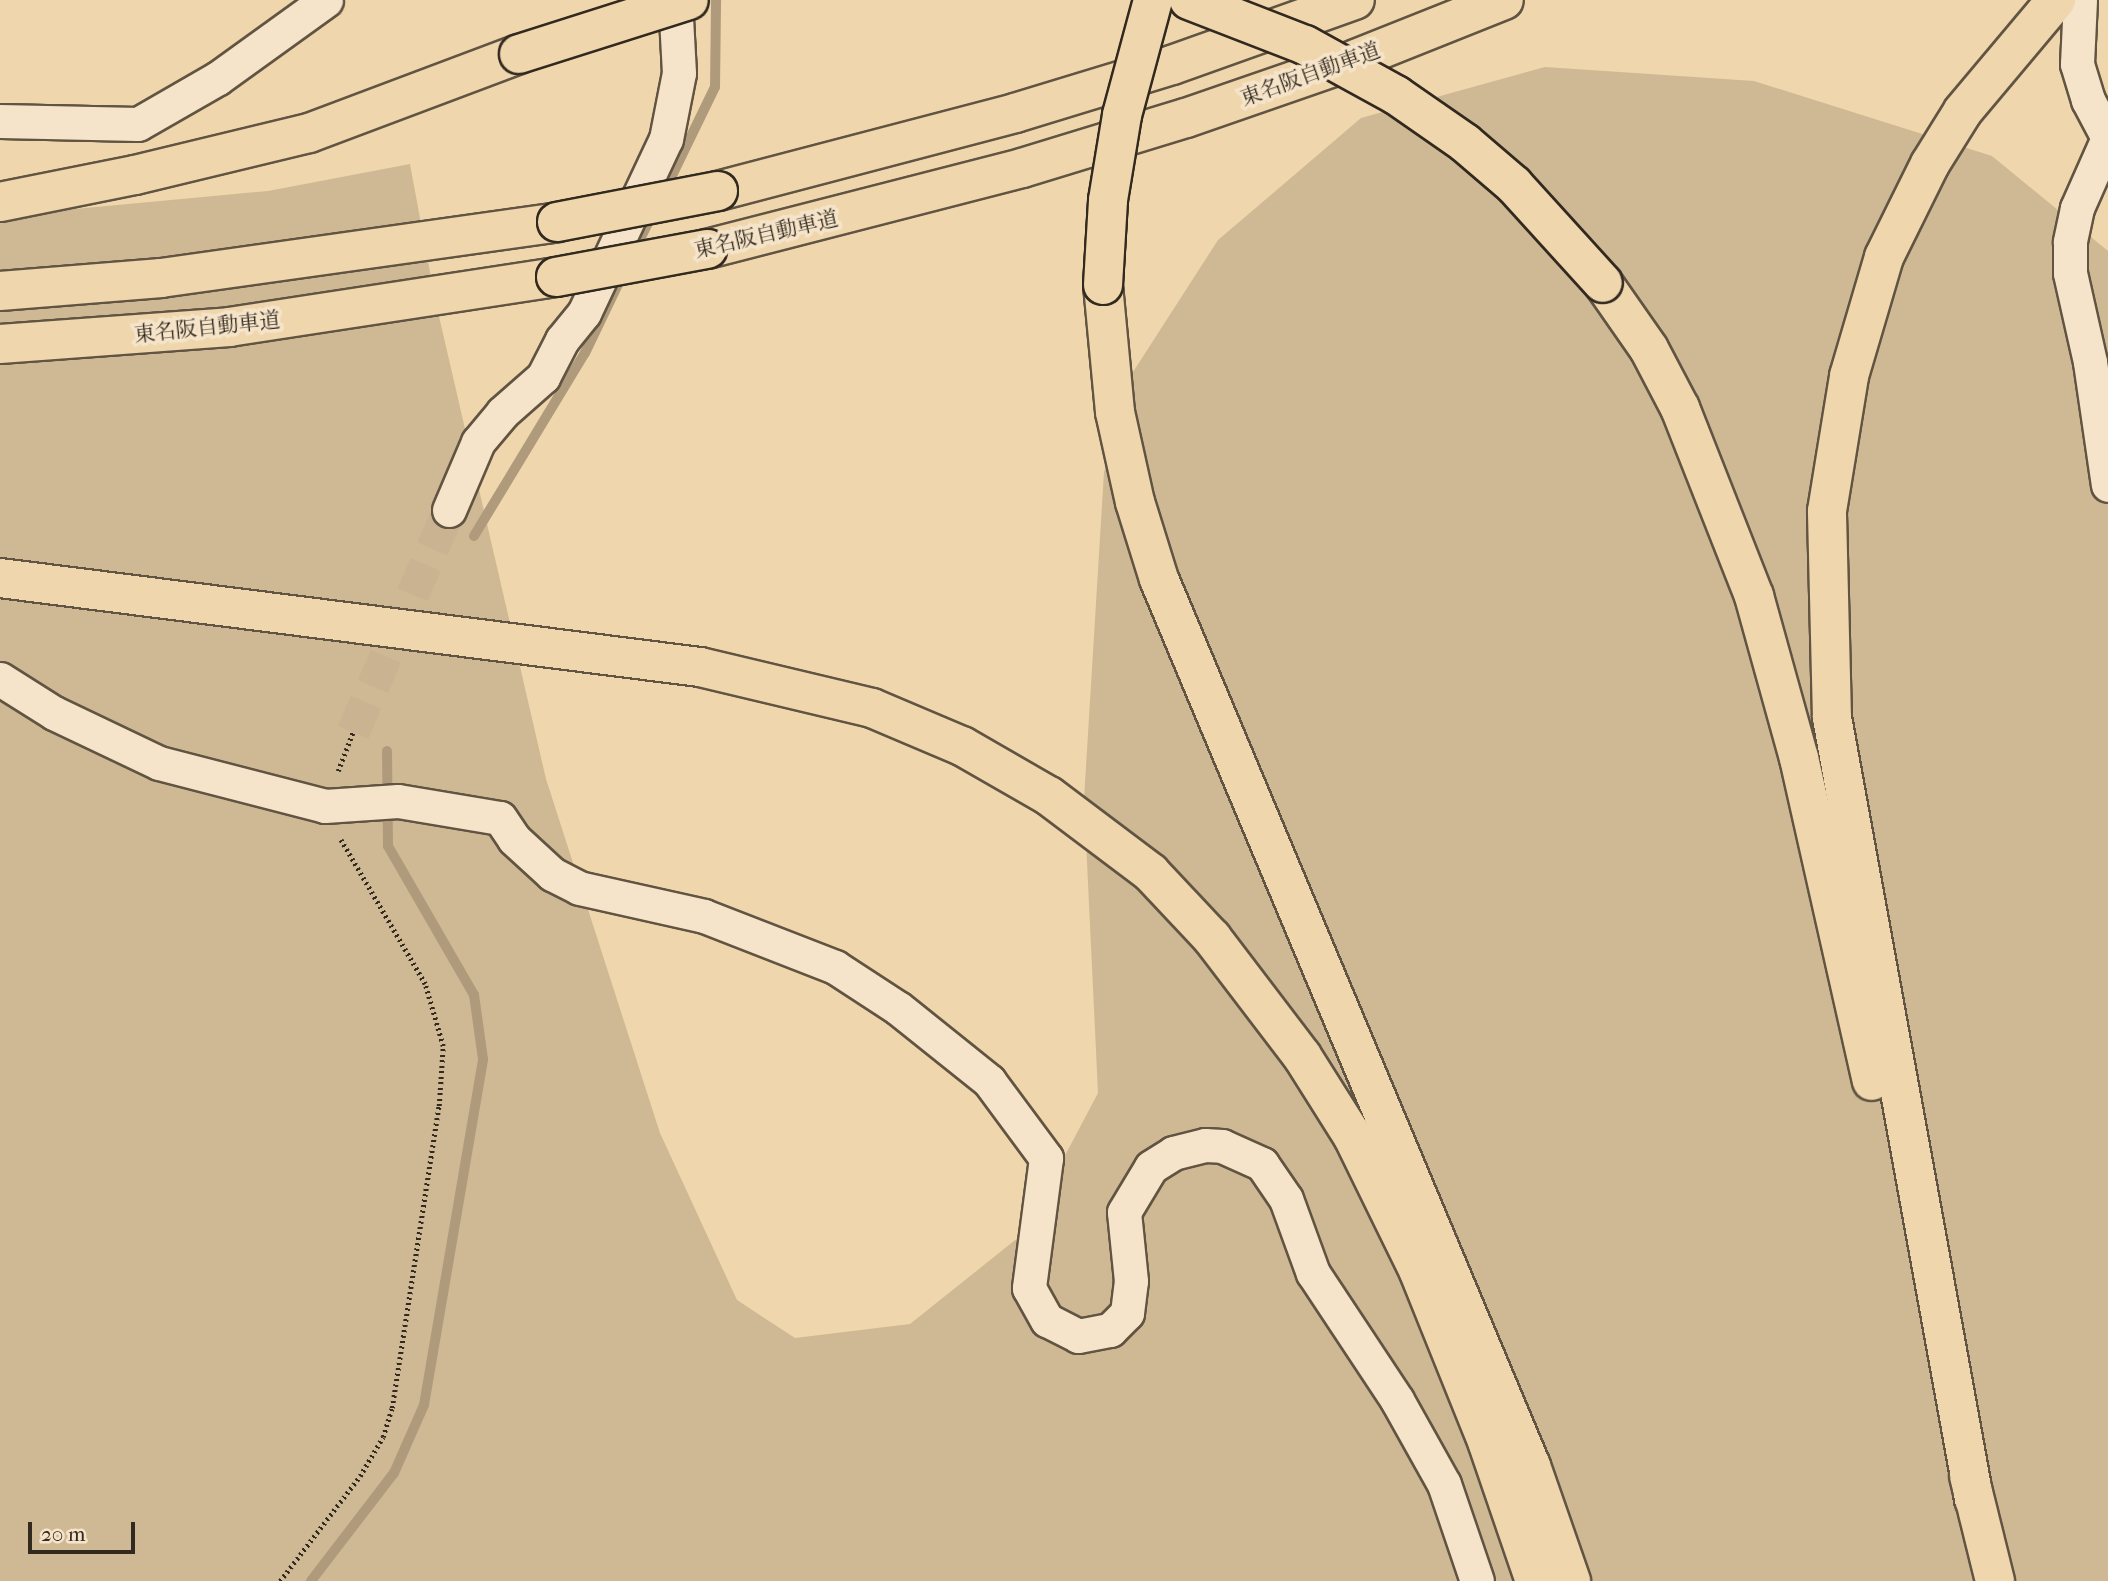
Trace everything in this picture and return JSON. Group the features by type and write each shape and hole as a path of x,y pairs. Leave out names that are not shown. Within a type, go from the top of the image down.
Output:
{"highway":[{"path":"0,201 135,175 309,132 519,54 689,0"},
{"path":"1153,0 1122,115 1108,200 1103,285 1115,412 1135,502 1207,702 1356,1040 1531,1466 1571,1581"},
{"path":"1189,0 1305,45 1396,95 1465,143 1514,185 1603,283 1649,349 1680,408 1754,596 1799,758 1837,939 1995,1581"},
{"path":"0,291 161,278 556,222 719,191 1016,113 1172,65 1355,0"},
{"name":"東名阪自動車道","path":"0,344 229,327 556,277 707,249 1022,168 1186,118 1356,59 1504,0"},
{"path":"1975,1499 1832,718 1827,511 1849,376 1884,257 1930,164 1963,110 2071,9"},
{"path":"0,579 700,667 872,708 962,746 1049,796 1152,873 1212,938 1302,1056 1353,1137 1419,1272 1488,1444 1535,1581"}],"street":[{"path":"0,121 138,124 218,78 326,0"},
{"path":"449,510 478,442 502,413 543,377 562,340 584,313 666,139 680,73 675,0"},
{"path":"2107,0 2071,9 2077,64 2088,100 2108,138 2077,208 2070,242 2070,273 2090,362 2108,485"},
{"path":"0,679 54,713 159,763 336,806 398,801 499,818 514,839 552,874 570,884 705,916 776,940 835,967 940,1039 989,1081 1046,1158 1029,1288 1036,1306 1060,1329 1093,1336 1110,1330 1127,1313 1131,1281 1124,1212 1151,1167 1173,1153 1205,1145 1222,1146 1262,1164 1286,1199 1313,1273 1397,1400 1444,1484 1477,1581"}],"path":[{"path":"279,1581 359,1476 383,1437 393,1408 439,1106 443,1046 425,984 350,860 336,806 353,732"}],"shaded area":[{"path":"1545,67 1754,81 1992,156 2108,251 2108,1581 0,1581 0,216 268,191 410,164 435,299 546,779 660,1133 737,1300 795,1338 910,1324 1024,1233 1098,1093 1084,799 1104,472 1133,372 1218,240 1361,118"}],"waterway":[{"path":"663,194 715,87 716,0"},
{"path":"633,253 654,211"},
{"path":"474,536 585,353 623,274"},
{"path":"311,1581 394,1473 424,1405 483,1059 474,995 388,846 387,751"}],"tunnel":[{"path":"353,732 449,510"}]}
